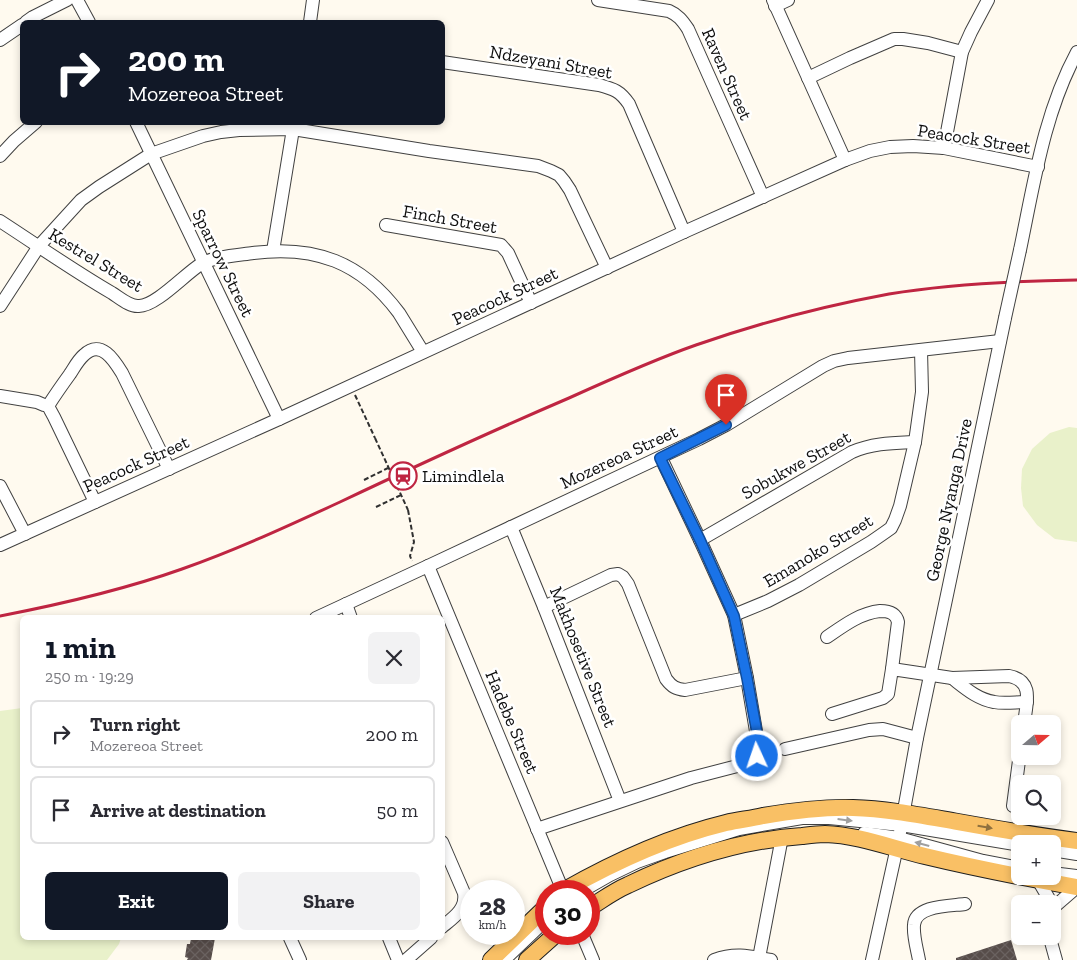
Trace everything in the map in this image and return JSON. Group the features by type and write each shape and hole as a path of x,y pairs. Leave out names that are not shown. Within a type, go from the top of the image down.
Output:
{"main road":[{"path":"583,880 644,850 690,833 726,823 796,810 853,808 902,819 1077,841"},
{"path":"600,901 626,886 685,862 740,845 782,837 824,834 898,844 967,866 1011,872"},
{"path":"1061,882 1077,887"},
{"path":"491,960 535,918"},
{"path":"527,960 544,945"}],"street":[{"path":"29,20 67,0"},
{"path":"78,0 87,20"},
{"path":"310,20 313,0"},
{"name":"Raven Street","path":"598,0 669,11 682,20 688,29 763,197"},
{"path":"788,0 774,3 845,160"},
{"path":"944,148 962,52 988,0"},
{"path":"0,40 20,26"},
{"path":"808,78 894,39 903,39 962,52"},
{"name":"George Nyanga Drive","path":"872,960 898,844 917,738 1038,167 1052,111 1077,52"},
{"name":"Ndzeyani Street","path":"445,62 599,85 618,91 629,104 684,232"},
{"path":"0,156 33,125"},
{"name":"Sparrow Street","path":"137,125 279,419"},
{"path":"273,251 294,126"},
{"path":"0,306 39,246 82,200 151,154 202,136 221,132 294,126 429,151 538,166 551,171 558,175 570,190 607,268"},
{"name":"Peacock Street","path":"0,545 845,160 870,151 890,147 912,146 944,148 1038,167"},
{"name":"Kestrel Street","path":"0,221 101,287 132,305 139,306 146,305 159,298 203,263 234,256 273,251 316,254 329,258 345,265 373,284 398,312 423,352"},
{"name":"Finch Street","path":"386,225 501,244 508,253 531,303"},
{"name":"Mozereoa Street","path":"322,615 715,431 822,366 834,361 1000,341"},
{"path":"48,406 85,353 96,349 102,350 109,354 122,373 169,469"},
{"name":"Emanoko Street","path":"734,616 799,585 891,528 896,520 900,506 915,442 922,392 921,350"},
{"path":"0,396 37,402 48,406 95,502"},
{"name":"Sobukwe Street","path":"700,540 852,452 877,444 915,442"},
{"path":"537,829 691,778 742,765 754,760 759,751 734,616 660,458"},
{"path":"0,486 25,534"},
{"name":"Makhosetive Street","path":"511,527 620,801"},
{"name":"Hadebe Street","path":"423,569 443,615"},
{"path":"544,608 618,574 628,584 670,685 676,689 685,690 747,678"},
{"path":"346,604 350,615"},
{"path":"827,637 869,612 887,611 896,616 898,622 888,694 883,698 832,714"},
{"name":"Hadebe Street","path":"445,619 558,880"},
{"path":"892,669 952,678 1017,677 1027,689 1025,715"},
{"path":"952,678 974,695 987,700 996,702 1027,702"},
{"path":"784,749 869,730 883,729 917,738"},
{"path":"600,880 637,862 739,829 802,818 902,819 1011,843"},
{"path":"600,893 620,881 665,861 769,832 802,828 855,831 898,844 1011,866"},
{"path":"714,960 734,954 765,959 782,837"},
{"path":"445,849 465,899 460,911 445,925"},
{"path":"1061,851 1077,854"},
{"path":"1061,876 1077,876"},
{"path":"1061,899 1077,887"},
{"path":"919,960 913,926 914,920 925,910 965,904"},
{"path":"504,960 535,930"},
{"path":"291,940 300,960"},
{"path":"390,940 398,960"},
{"path":"406,960 429,940"},
{"path":"517,960 535,943"},
{"path":"587,945 593,960"},
{"path":"1052,945 1056,960"}],"path":[{"path":"350,386 408,510 414,542 410,556 423,569"},
{"path":"364,480 388,468"},
{"path":"376,507 401,495"}],"green space":[{"path":"1069,427 1077,428 1077,542 1055,539 1037,525 1023,506 1021,488 1022,469 1032,449 1050,433"},
{"path":"20,708 20,940 120,940 107,960 0,960 0,711"}],"building":[{"path":"191,940 215,940 211,960 187,960 188,958 185,957 187,944 190,944"},
{"path":"1011,940 1017,960 956,960 956,958"}],"railway":[{"path":"0,616 115,590 202,562 281,529 632,370 744,329 840,304 889,294 983,284 1077,280"}],"place":[{"name":"Limindlela","path":"403,476"}],"route":[{"path":"726,425 660,458 734,616 756,727 759,751 757,756"}]}
